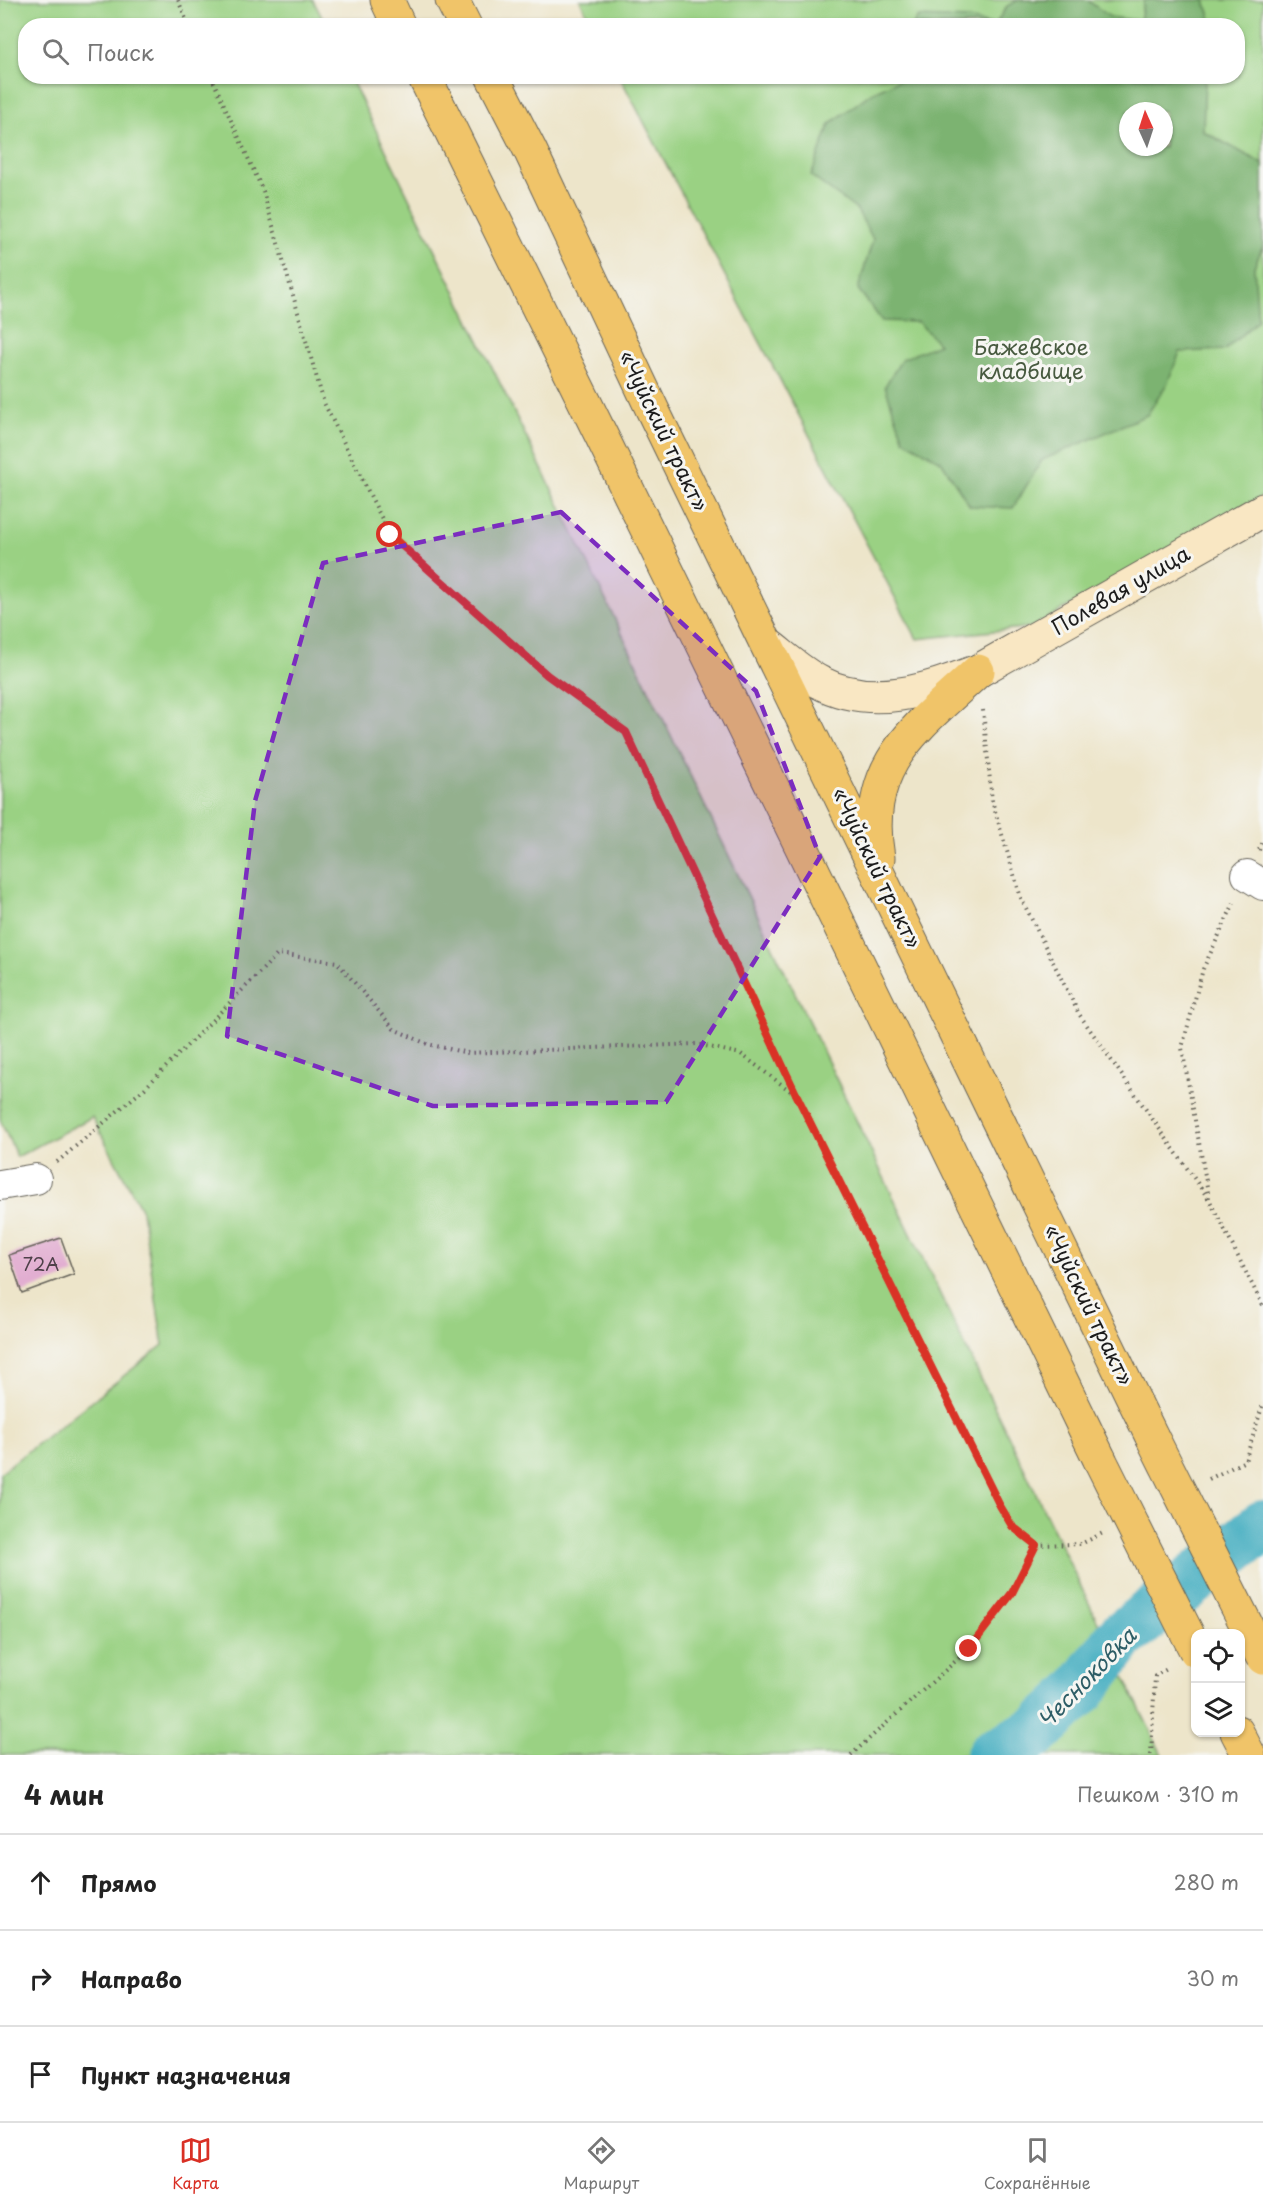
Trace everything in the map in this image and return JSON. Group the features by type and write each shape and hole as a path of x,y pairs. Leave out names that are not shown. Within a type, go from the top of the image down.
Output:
{"highway":[{"path":"387,0 395,18"},
{"path":"452,0 461,18"},
{"path":"428,84 597,426 1100,1460 1185,1658"},
{"name":"«Чуйский тракт»","path":"496,84 1152,1437 1263,1658"},
{"path":"883,883 874,826 877,798 890,762 907,737 978,671"},
{"path":"1240,1737 1249,1755"}],"street":[{"name":"Полевая улица","path":"767,644 821,683 864,695 910,694 978,671 1263,510"},
{"path":"0,1185 36,1179"}],"path":[{"path":"178,0 186,18"},
{"path":"215,84 263,191 324,403 390,535 547,675 626,732 797,1096 1012,1526 1036,1545 1082,1544 1112,1528"},
{"path":"978,671 992,801 1021,898 1079,1014 1210,1201 1263,1306"},
{"path":"1210,1201 1182,1048 1203,969 1255,880 1263,842"},
{"path":"36,1179 145,1088 278,954 337,962 394,1029 427,1044 468,1053 696,1044 741,1054 797,1096"},
{"path":"1204,1482 1245,1461 1263,1404"},
{"path":"851,1755 969,1649 1012,1593 1036,1545"},
{"path":"1150,1755 1155,1676 1185,1658"}],"highlighted area":[{"path":"561,512 756,691 820,857 666,1102 433,1106 227,1036 255,801 323,563"}],"green space":[{"path":"0,0 313,0 322,18 18,18 18,84 353,84 585,557 1162,1755 0,1755 0,1473 163,1345 142,1211 92,1117 17,1157 0,1120"},
{"name":"Бажевское кладбище","path":"580,0 1263,0 1263,496 1032,627 917,639 624,84 1245,84 1245,18 589,18"},
{"path":"1018,0 1087,0 1110,17 1118,18 999,18 1007,6"},
{"path":"1144,0 1205,0 1210,18 1141,18"},
{"path":"891,84 1205,84 1203,131 1263,164 1263,246 1254,267 1258,320 1225,350 1180,352 1167,384 1147,415 1042,460 1013,508 970,506 941,461 904,440 885,386 902,359 939,344 918,322 882,321 858,289 873,239 857,210 811,176 830,124 871,93"}],"building":[{"path":"61,1238 74,1274 22,1293 9,1255"}],"waterway":[{"name":"Чесноковка","path":"992,1755 1038,1731 1081,1690 1121,1637 1263,1526"}],"route":[{"path":"390,535 547,675 626,732 797,1096 999,1504 1012,1526 1036,1545 1012,1593 969,1649"}]}
